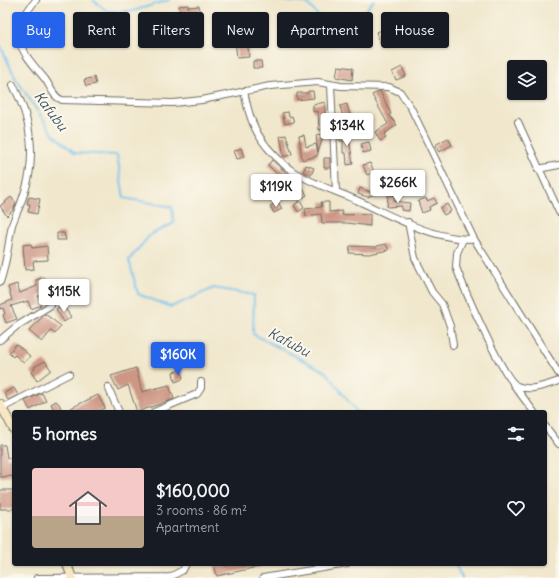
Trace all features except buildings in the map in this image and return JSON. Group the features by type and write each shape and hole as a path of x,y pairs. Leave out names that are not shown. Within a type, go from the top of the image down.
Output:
{"main road":[{"path":"1,406 12,426"},
{"path":"68,566 72,577"}],"street":[{"path":"36,0 19,23 18,32 32,66 46,80 58,99 173,103 202,100 244,91 318,82 389,87 400,92 411,108 474,239 559,374"},
{"path":"331,84 336,191"},
{"path":"0,282 9,249 12,226 24,197 30,164 29,126 19,96 13,85"},
{"path":"244,91 250,117 267,147 283,163 295,172 431,232 463,239 474,239"},
{"path":"518,122 559,212"},
{"path":"538,168 559,165"},
{"path":"408,222 414,258 432,292 442,304 450,326 453,345"},
{"path":"463,239 457,253 456,267 498,361 511,382 532,410"},
{"path":"0,340 17,326 51,305"},
{"path":"1,406 69,374"},
{"path":"159,410 197,394 201,388 201,382"},
{"path":"511,382 522,388 533,388 559,382"},
{"path":"108,387 118,410"},
{"path":"547,429 559,444"},
{"path":"37,578 170,576 183,570 185,566"},
{"path":"263,578 335,566"}],"waterway":[{"path":"93,0 107,11 133,11 169,0"},
{"path":"274,0 307,3 321,19 335,28 354,25 374,0"},
{"name":"Kafubu","path":"0,45 16,79 53,134 75,153 117,155 124,198 172,207 174,223 150,235 129,260 138,294 171,307 214,288 254,295 253,334 326,372 355,410"},
{"name":"Kafubu","path":"456,566 462,578"}]}
